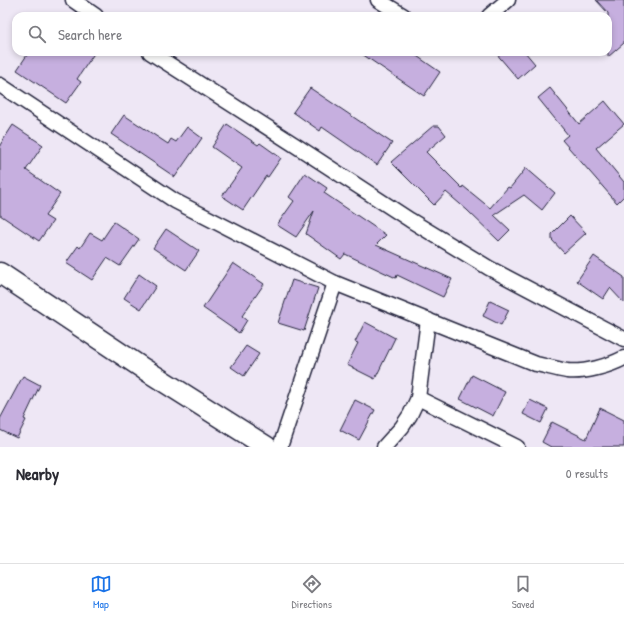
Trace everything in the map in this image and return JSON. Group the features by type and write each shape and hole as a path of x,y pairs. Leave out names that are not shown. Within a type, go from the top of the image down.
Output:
{"street":[{"path":"73,0 90,12"},
{"path":"378,0 398,12"},
{"path":"494,12 508,0"},
{"path":"156,56 410,220 489,268 624,339"},
{"path":"0,85 175,201 335,282 536,364 568,371 593,369 624,358"},
{"path":"0,273 144,369 266,447"},
{"path":"280,447 335,282"},
{"path":"384,447 402,427 410,415 418,398 428,320"},
{"path":"418,398 517,447"}],"building":[{"path":"596,0 624,0 624,43 612,54 612,12 607,12"},
{"path":"26,56 92,56 77,79 81,82 66,103 17,70"},
{"path":"365,56 417,56 440,72 424,96"},
{"path":"498,56 528,56 535,64 518,79"},
{"path":"310,88 392,143 377,165 322,127 320,131 293,112"},
{"path":"550,88 579,124 605,101 624,124 596,148 624,182 624,196 617,203 562,140 568,135 538,98"},
{"path":"124,115 168,144 171,139 176,142 187,127 202,138 175,177 111,134"},
{"path":"227,124 258,145 260,143 281,158 268,177 266,176 243,210 222,196 242,168 212,147"},
{"path":"13,125 43,145 26,170 60,194 45,216 53,221 39,241 0,215 0,145"},
{"path":"433,126 439,126 446,135 426,152 462,188 463,186 490,208 508,187 510,188 526,168 555,193 542,210 524,195 494,215 510,230 499,241 446,192 434,205 391,162"},
{"path":"305,173 327,188 324,193 386,235 376,245 452,279 443,297 397,275 396,278 345,254 341,259 306,234 314,211 296,237 277,225 294,201 289,197"},
{"path":"570,216 586,233 564,253 552,240 552,234"},
{"path":"114,222 139,239 120,266 107,258 92,280 66,263 78,246 80,248 90,233 102,240"},
{"path":"166,229 199,251 186,270 153,248"},
{"path":"594,256 624,277 624,303 610,288 603,299 577,281"},
{"path":"233,263 264,284 242,316 247,320 239,333 203,308"},
{"path":"139,274 156,286 141,309 124,298"},
{"path":"292,280 318,288 304,331 278,323"},
{"path":"490,301 509,310 501,325 483,316"},
{"path":"365,322 395,338 375,379 347,365 358,343 355,342"},
{"path":"246,346 259,354 244,376 231,367"},
{"path":"472,375 505,392 493,416 460,399"},
{"path":"23,376 40,385 17,438 0,430 0,419"},
{"path":"355,400 375,410 359,440 340,430"},
{"path":"530,400 548,409 541,423 523,414"},
{"path":"600,408 624,420 624,447 551,447 542,442 552,422 586,439"}]}
